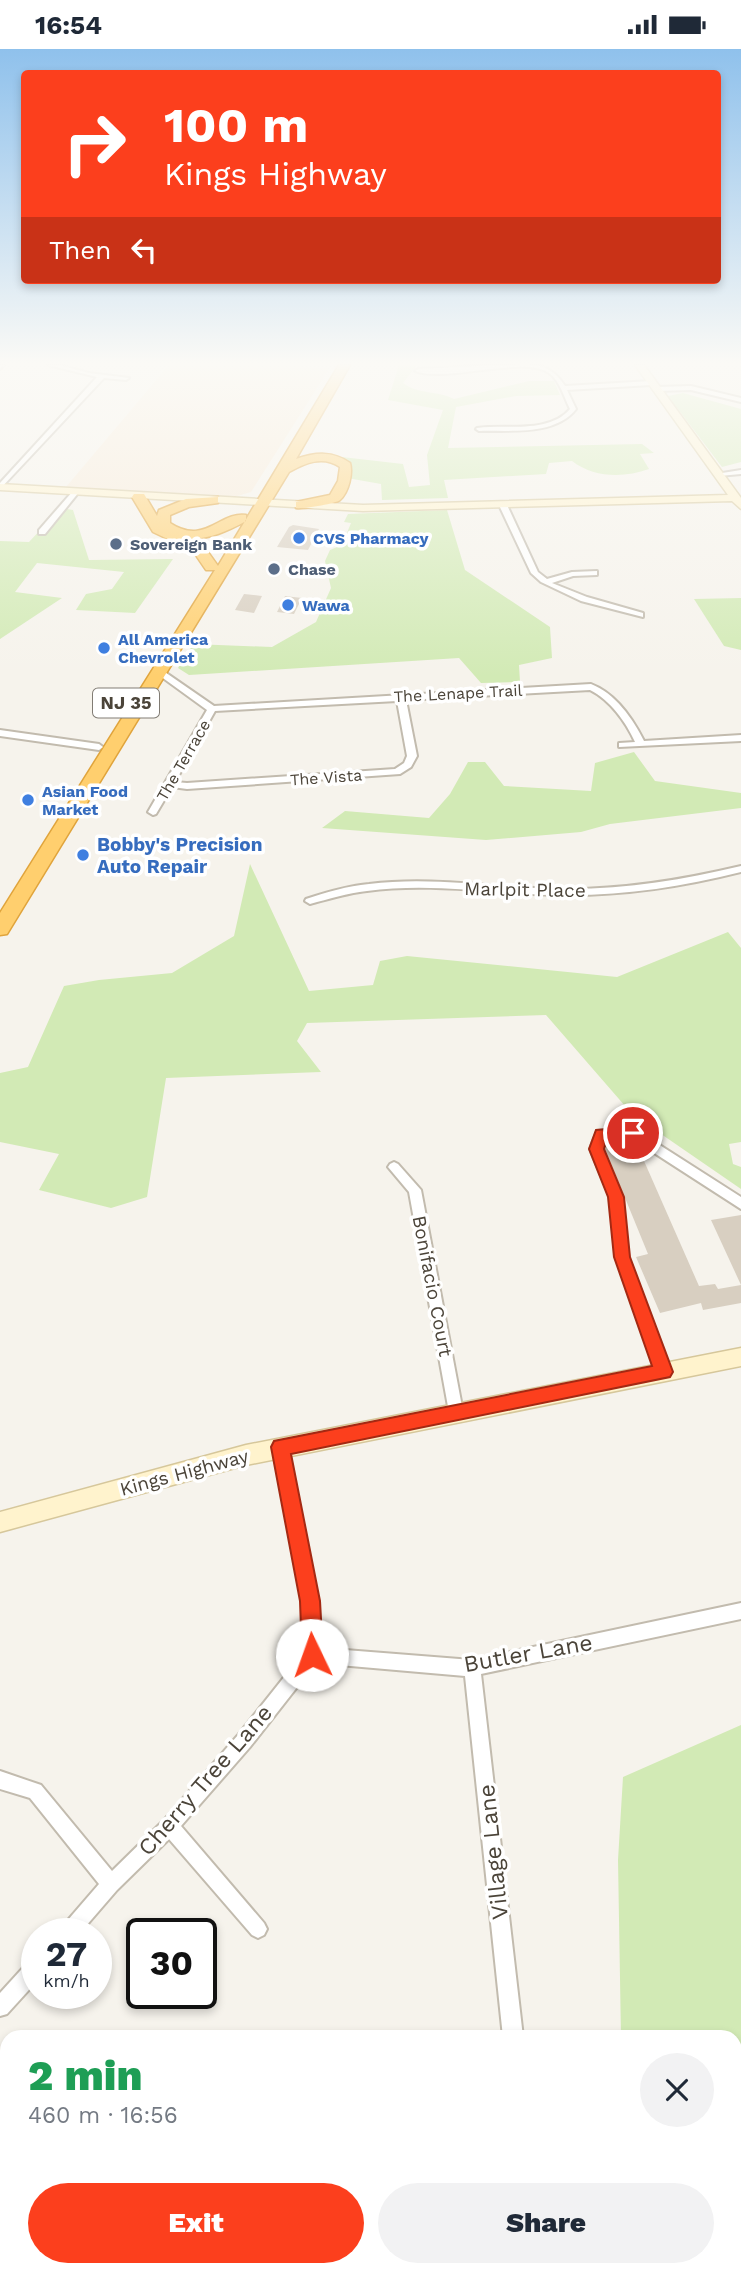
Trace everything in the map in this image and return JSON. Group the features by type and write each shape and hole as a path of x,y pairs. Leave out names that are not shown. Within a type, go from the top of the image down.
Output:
{"highway":[{"name":"NJ 35","path":"0,929 159,671 276,469"},
{"path":"281,471 284,469"},
{"path":"302,505 335,498 344,481 346,469"},
{"name":"NJ 35","path":"0,903 241,517 257,502 281,471"},
{"path":"139,497 158,529 198,548 211,567"},
{"path":"213,500 172,507 164,513 163,524 175,532 198,534 223,529 241,517"}],"main road":[{"path":"715,469 738,502"},
{"path":"0,487 139,497 390,508 738,502"},
{"name":"Kings Highway","path":"0,1522 202,1465 280,1447 741,1357"}],"street":[{"path":"0,487 17,469"},
{"path":"719,474 741,472"},
{"path":"41,532 75,492"},
{"path":"503,505 535,573 546,582 640,615"},
{"path":"546,582 572,574 594,573"},
{"path":"159,671 212,709"},
{"name":"The Lenape Trail","path":"212,709 591,687 601,692 622,715 637,733 640,744"},
{"name":"The Vista","path":"170,784 187,786 397,772 408,765 412,756 401,697"},
{"name":"The Terrace","path":"153,812 212,709"},
{"path":"0,733 99,747"},
{"path":"622,745 741,738"},
{"name":"Marlpit Place","path":"310,901 341,890 384,886 563,892 641,888 741,869"},
{"path":"664,1372 622,1257 616,1197 596,1149 601,1134 633,1133 741,1204"},
{"name":"Bonifacio Court","path":"394,1167 415,1190 456,1412"},
{"path":"280,1447 310,1601 312,1655"},
{"name":"Butler Lane","path":"312,1655 472,1668 741,1611"},
{"name":"Cherry Tree Lane","path":"81,1918 111,1884 170,1826 244,1741 312,1655"},
{"name":"Village Lane","path":"472,1668 512,2030"},
{"path":"0,1780 35,1791 111,1884"},
{"path":"170,1826 258,1929"},
{"path":"0,2007 21,1984"}],"shaded area":[{"path":"81,469 266,469 251,492 234,497 66,487"}],"green space":[{"path":"341,469 404,469 409,487 430,485 428,469 547,469 546,474 444,480 448,498 382,500 381,484 347,478"},
{"path":"585,469 649,469 619,475"},
{"path":"61,508 73,510 89,560 173,559 135,613 76,610 86,594 112,589 124,572 37,563 15,592 62,598 0,639 0,541 29,542"},
{"path":"447,510 465,570 550,627 552,658 519,665 520,682 481,683 459,658 189,675 178,668 193,644 272,647 316,622 331,588 325,561 330,550 342,545 351,523 344,522 348,514"},
{"path":"741,598 741,650 724,646 694,599"},
{"path":"634,752 655,781 741,793 741,808 610,824 581,832 486,840 322,828 345,811 429,818 450,794 468,762 485,762 504,786 591,791 595,763"},
{"path":"250,864 309,991 373,985 380,961 407,956 617,977 728,932 741,948 741,1142 729,1144 733,1164 741,1167 741,1189 632,1114 546,1015 307,1023 297,1041 321,1072 166,1078 147,1197 111,1208 39,1190 59,1154 0,1142 0,1073 28,1067 64,986 172,973 234,936"},
{"path":"741,1725 741,2030 621,2030 618,1860 623,1777"}],"building":[{"name":"CVS Pharmacy","path":"293,525 319,529 308,550 277,547"},
{"name":"Wawa","path":"244,594 262,596 254,613 235,610"},
{"name":"Wawa","path":"285,596 302,598 294,614 277,612"},
{"path":"630,1141 637,1145 699,1286 715,1284 718,1289 741,1285 741,1303 703,1310 701,1303 660,1313 636,1257 648,1254 605,1149 607,1144"},
{"path":"741,1215 741,1285 711,1220"}],"place":[{"name":"CVS Pharmacy","path":"299,538"},
{"name":"Sovereign Bank","path":"116,544"},
{"name":"Chase","path":"274,569"},
{"name":"Wawa","path":"288,605"},
{"name":"All America Chevrolet","path":"104,648"},
{"name":"Asian Food Market","path":"28,800"},
{"name":"Bobby's Precision Auto Repair","path":"83,855"}],"route":[{"path":"312,1655 310,1601 280,1447 664,1372 622,1257 616,1197 596,1149 601,1134 633,1133"}]}
